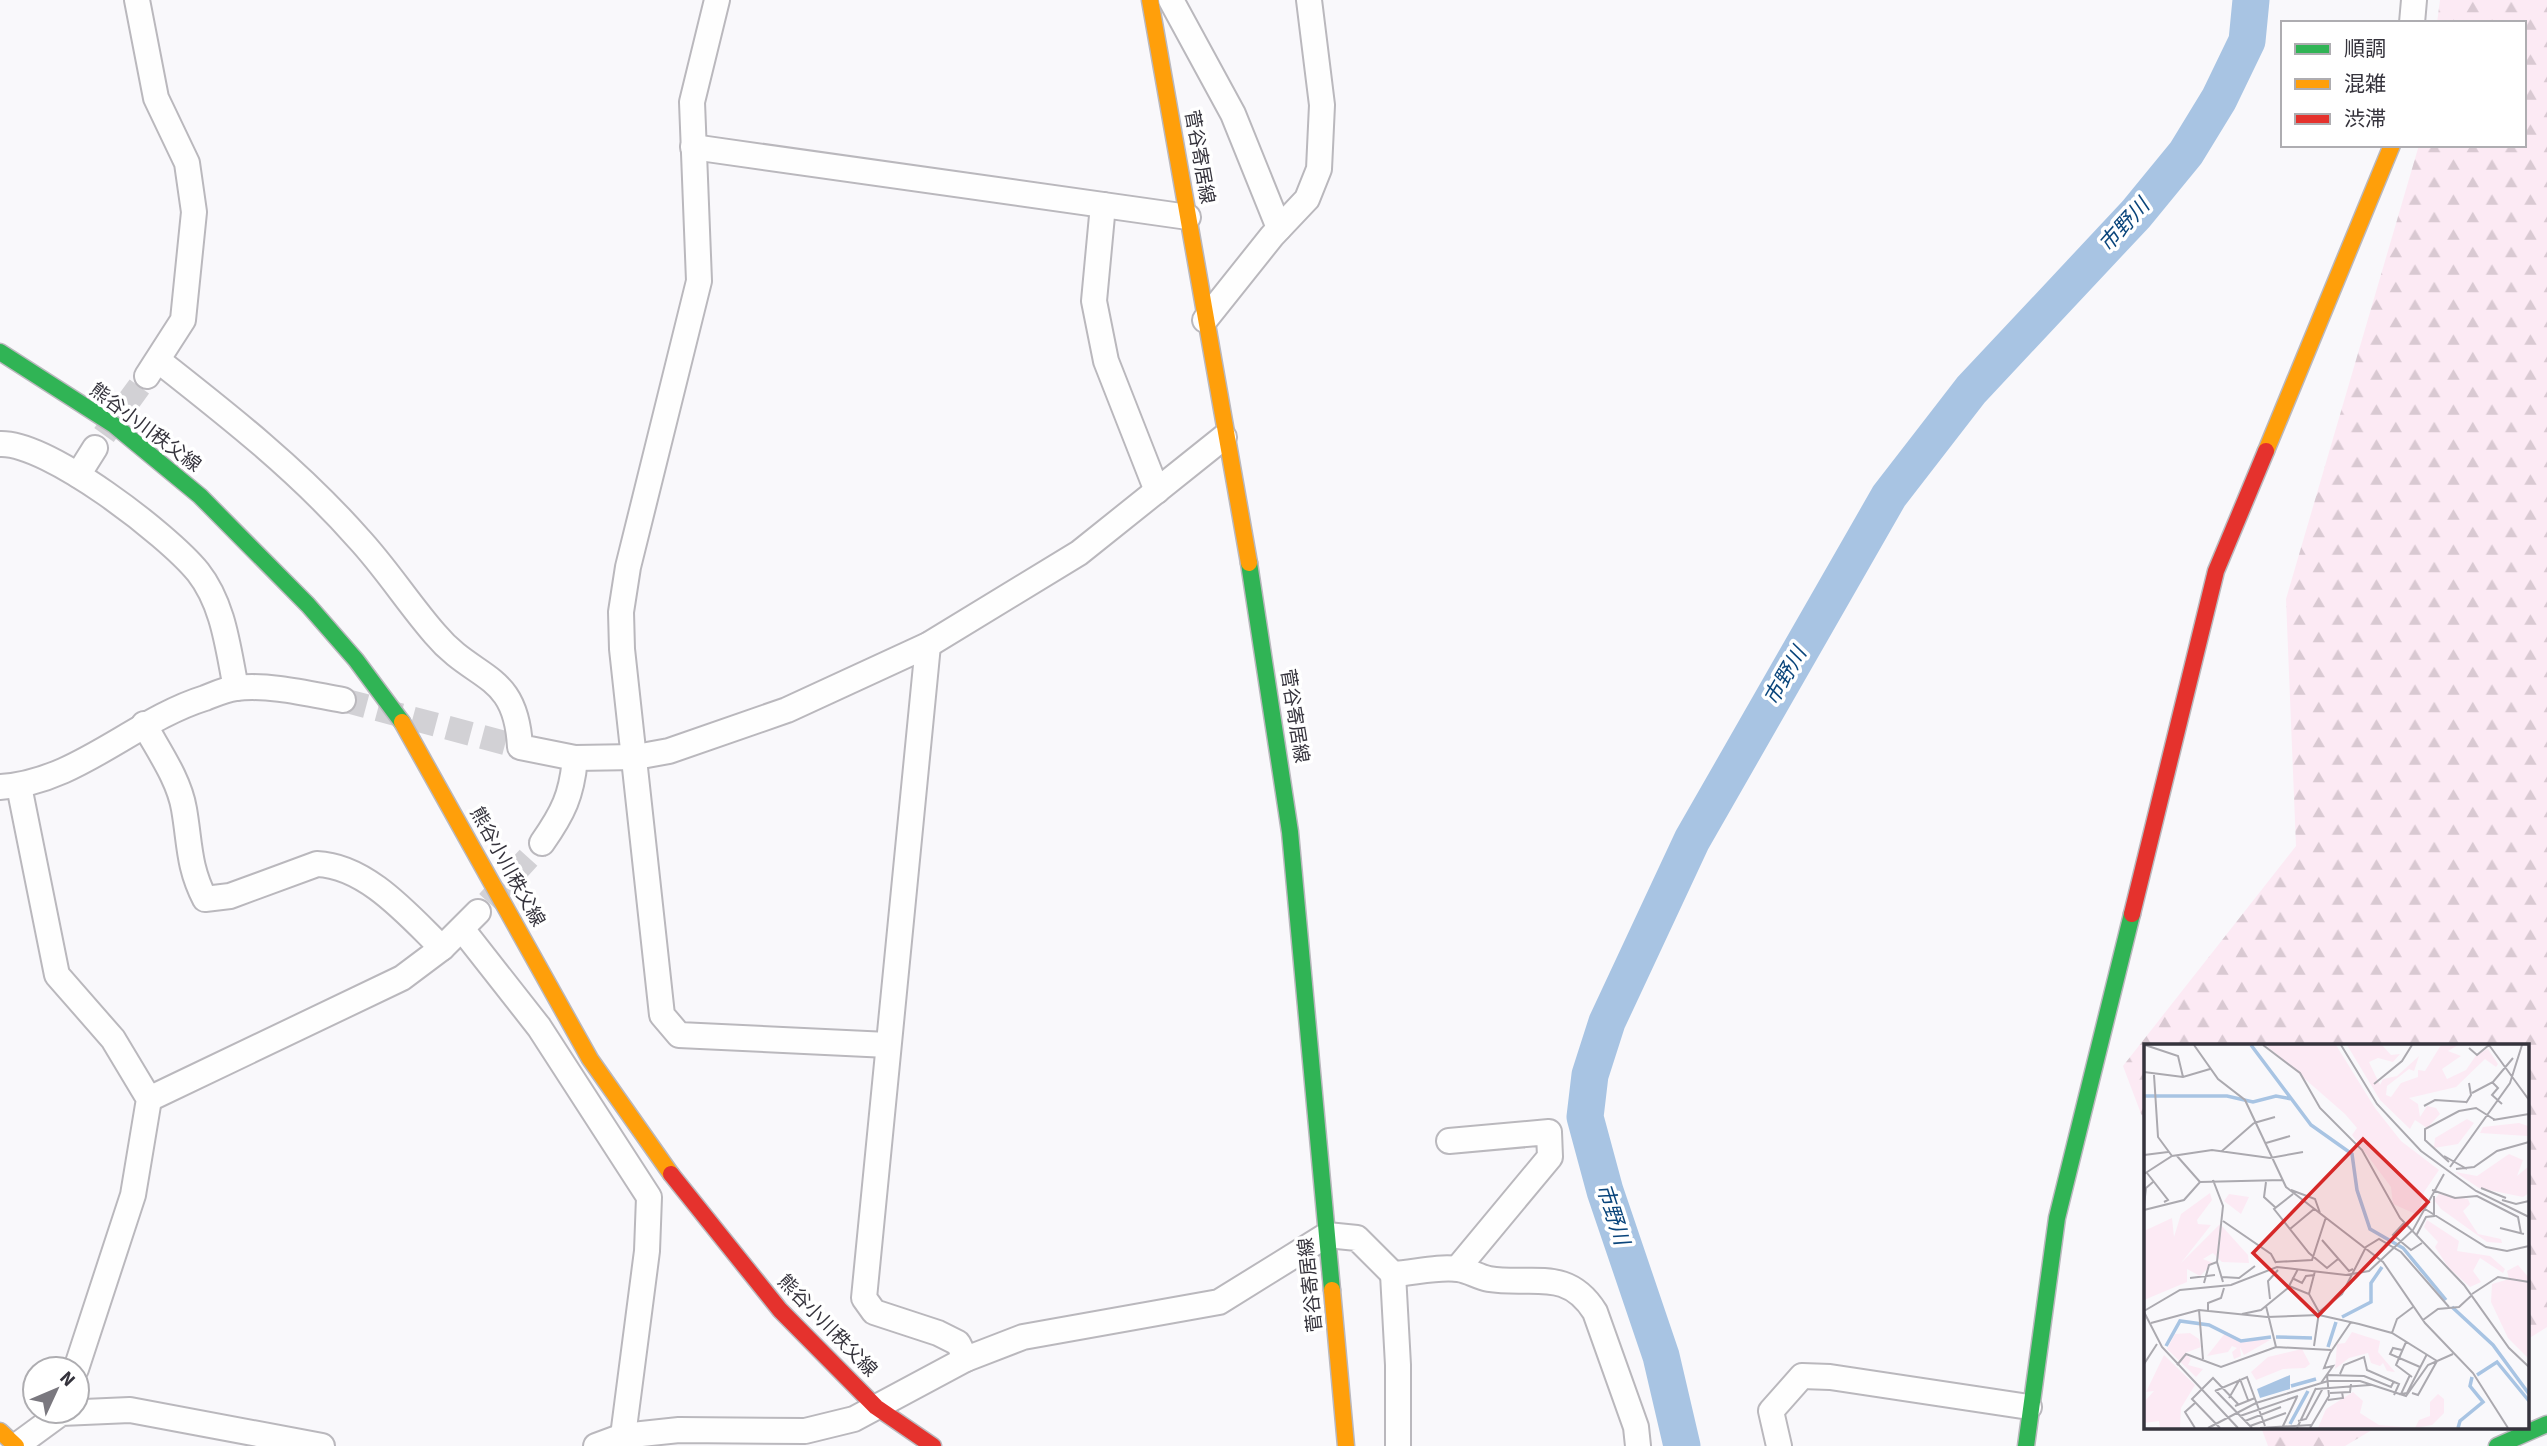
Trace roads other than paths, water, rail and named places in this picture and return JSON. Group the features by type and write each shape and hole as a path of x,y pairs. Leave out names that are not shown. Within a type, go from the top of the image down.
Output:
{"main road":[{"name":"菅谷寄居線","path":"1150,0 1224,437 1258,615 1290,832 1346,1446"},
{"path":"2026,1446 2029,1407 2057,1218 2216,571 2391,147"},
{"name":"熊谷小川秩父線","path":"0,352 114,425 200,496 308,605 356,660 402,723 597,1070 682,1190 780,1310 876,1407 933,1446"},
{"path":"2497,1446 2547,1424"},
{"path":"0,1432 16,1446"}],"street":[{"path":"136,0 156,98 187,163 194,212 183,320 153,368 271,450 359,538 436,636 503,690 519,719 520,747 575,758 636,757 668,751 787,710 928,645 1079,553 1224,437"},
{"path":"717,0 692,103 699,281 628,567 621,612 622,649 636,757 662,1015 671,1029 679,1035 888,1045"},
{"path":"1171,0 1233,114 1279,228"},
{"path":"1205,320 1279,228 1307,199 1319,169 1322,105 1309,0"},
{"path":"2412,21 2414,0"},
{"path":"694,147 1188,217"},
{"path":"1103,205 1094,301 1106,361 1157,491"},
{"path":"0,444 36,452 78,475 160,535 199,573 222,615 236,688"},
{"path":"78,475 95,448"},
{"path":"928,645 864,1298 874,1312 938,1333 958,1343 966,1359"},
{"path":"81,1355 133,1195 149,1099 113,1039 57,975 10,786 61,773 144,724 186,704 236,688 293,691 343,700"},
{"path":"144,724 169,770 184,807 188,855 205,899 230,896 317,864 332,865 370,884 442,948"},
{"path":"542,843 562,815 572,785 575,758"},
{"path":"149,1099 355,1003 402,978 442,948 470,921 649,1197 648,1251 622,1436"},
{"path":"1449,1141 1549,1132 1550,1157 1457,1269"},
{"path":"596,1446 622,1436 679,1430 805,1431 854,1419 966,1359 1023,1338 1219,1302 1327,1235 1357,1238 1393,1274 1398,1365 1398,1446"},
{"path":"1393,1274 1457,1269 1489,1279 1552,1280 1566,1284 1587,1299 1595,1312 1636,1427 1638,1446"},
{"path":"1779,1446 1771,1411 1802,1376 1830,1377 2029,1407"},
{"path":"91,1411 130,1410 322,1446"},
{"path":"16,1446 44,1425"}],"waterway":[{"name":"市野川","path":"1682,1446 1661,1356 1605,1191 1585,1117 1590,1075 1607,1022 1692,840 1889,496 1971,390 2136,214 2186,153 2219,99 2247,41 2251,0"}],"tunnel":[{"path":"104,435 147,376"},
{"path":"343,700 520,747"},
{"path":"488,902 542,843"}]}
